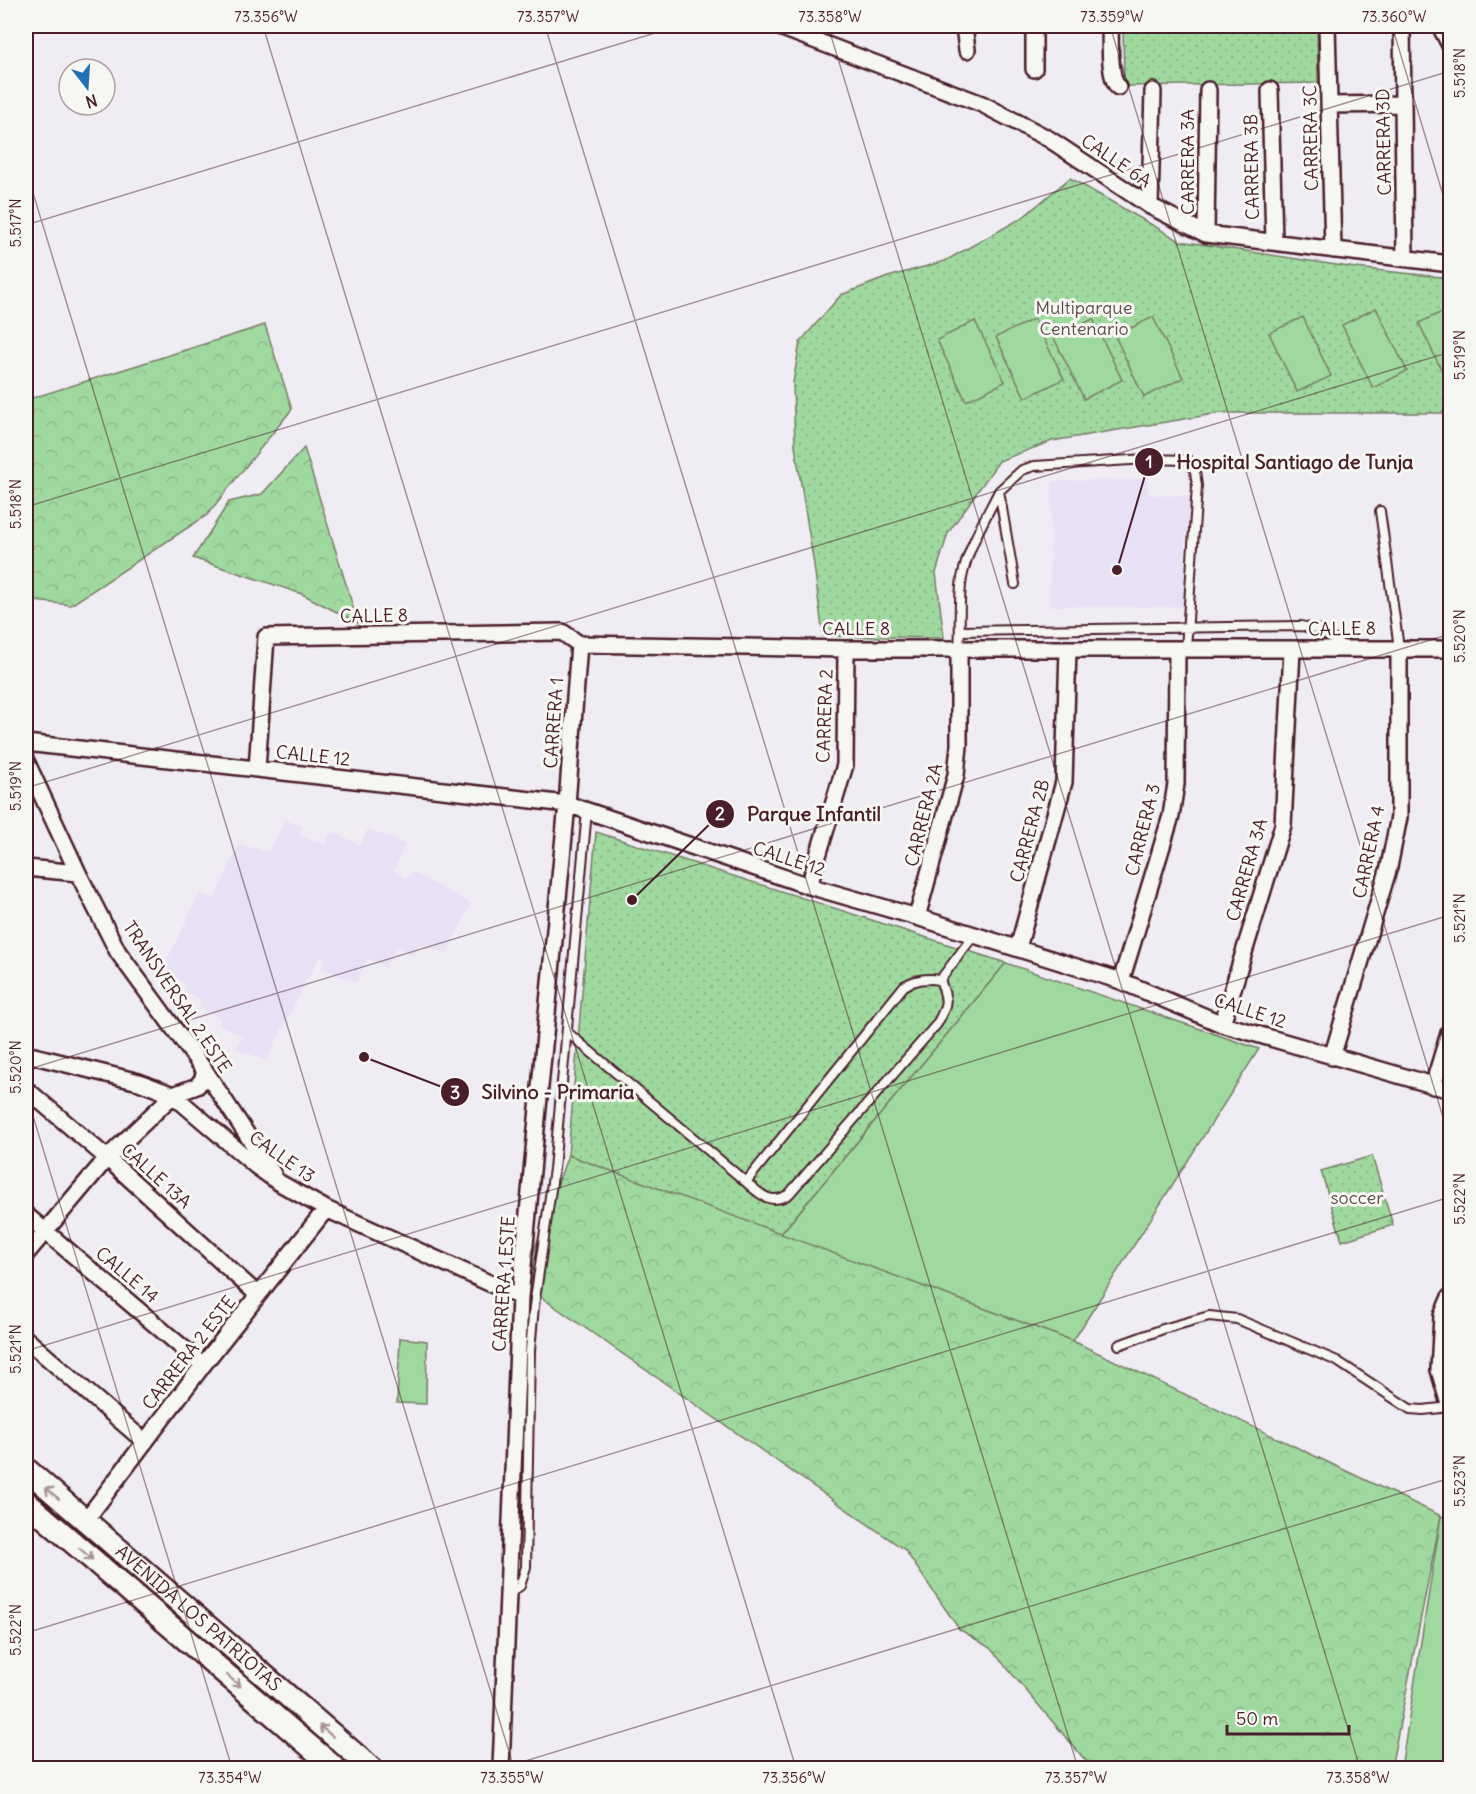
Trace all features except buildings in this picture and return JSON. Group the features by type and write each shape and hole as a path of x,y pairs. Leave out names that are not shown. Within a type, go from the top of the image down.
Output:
{"main road":[{"name":"AVENIDA LOS PATRIOTAS","path":"26,1469 371,1768"},
{"name":"AVENIDA LOS PATRIOTAS","path":"26,1502 335,1768"}],"street":[{"name":"CALLE 6A","path":"777,26 982,104 1049,139 1150,206 1206,234 1450,264"},
{"path":"964,26 967,50"},
{"path":"1034,26 1034,69"},
{"path":"1110,26 1112,74 1114,83 1118,87"},
{"name":"CARRERA 3C","path":"1327,26 1333,249"},
{"name":"CARRERA 3D","path":"1402,26 1405,259"},
{"path":"1440,26 1450,45"},
{"name":"CARRERA 3A","path":"1206,234 1208,90"},
{"name":"CARRERA 3B","path":"1270,90 1274,242"},
{"path":"1150,206 1153,91"},
{"path":"1329,105 1403,104"},
{"name":"CALLE 8","path":"257,769 266,637 562,632 579,644 846,649 1450,649"},
{"name":"CARRERA 1","path":"567,804 579,644"},
{"name":"CARRERA 4","path":"1332,1057 1389,867 1399,817 1399,648"},
{"name":"CARRERA 2","path":"809,886 845,765 846,649"},
{"name":"CARRERA 2A","path":"917,917 956,776 959,746 959,649"},
{"name":"CARRERA 2B","path":"1018,948 1064,782 1068,649"},
{"name":"CARRERA 3","path":"1121,981 1171,816 1176,784 1182,649"},
{"name":"CARRERA 3A","path":"1222,1024 1282,825 1292,650"},
{"name":"CALLE 12","path":"26,743 567,804 809,886 917,917 1121,981 1222,1024 1450,1090"},
{"name":"TRANSVERSAL 2 ESTE","path":"26,761 118,952 205,1071 278,1182"},
{"name":"CARRERA 1 ESTE","path":"501,1768 520,1297 567,804"},
{"path":"26,868 78,873"},
{"path":"1433,1086 1450,1030"},
{"name":"CALLE 13","path":"26,1054 139,1082 173,1095 255,1166 278,1182 326,1209 520,1297"},
{"path":"26,1254 107,1158 173,1095 197,1086 205,1071"},
{"name":"CALLE 13A","path":"26,1089 107,1158 258,1295"},
{"name":"CARRERA 2 ESTE","path":"85,1521 203,1365 326,1209"},
{"name":"CALLE 14","path":"26,1215 203,1365"},
{"path":"1450,1297 1442,1316 1439,1370 1450,1408"},
{"path":"26,1339 145,1442"}],"lane":[{"path":"959,649 962,580 967,558 999,491 1022,470 1034,466 1147,459 1188,460 1195,471 1197,486 1188,627 1182,649"},
{"path":"999,491 1015,584"},
{"path":"1380,511 1399,648"},
{"path":"960,631 1301,626 1320,630 1346,649"},
{"path":"508,1595 520,1586 526,1567 530,1351 534,1306 554,1168 587,811"},
{"path":"939,980 974,935"},
{"path":"746,1182 904,986 912,981 926,978 939,980"},
{"path":"567,1032 763,1196 770,1199 783,1198 789,1194 938,1024 947,1004 946,995 939,980"},
{"path":"1119,1346 1163,1329 1209,1316 1237,1319 1337,1360 1410,1409 1450,1408"}],"shaded area":[{"path":"1147,479 1149,495 1197,496 1190,534 1185,533 1184,607 1049,606 1052,481"},
{"path":"285,820 302,826 300,836 325,844 332,831 360,845 368,829 405,844 394,870 406,879 413,872 471,904 447,954 418,944 415,956 397,947 386,968 368,958 356,982 322,969 325,959 319,957 266,1061 235,1048 242,1036 220,1025 221,1018 199,1008 201,1000 184,992 186,985 165,969 165,964 200,894 215,898 239,844 268,852"}],"green space":[{"path":"1123,28 1317,28 1318,83 1124,86"},
{"name":"Multiparque Centenario","path":"1070,178 1180,241 1356,268 1450,278 1450,413 1220,413 1052,441 999,461 948,533 936,573 944,638 823,636 795,446 793,383 800,342 841,295 888,277 945,261 1022,218"},
{"path":"1376,308 1407,371 1373,388 1342,325"},
{"path":"1450,308 1450,388 1419,323"},
{"path":"1153,317 1183,378 1144,397 1115,336"},
{"path":"1303,317 1331,376 1297,392 1269,333"},
{"path":"1034,319 1064,379 1025,398 996,337"},
{"path":"1093,319 1122,380 1084,399 1054,338"},
{"path":"975,321 1005,382 966,401 937,340"},
{"path":"265,325 292,409 207,515 71,605 26,600 26,400"},
{"path":"304,448 358,623 302,594 193,558 229,502 262,494"},
{"path":"596,832 1006,963 781,1234 568,1155"},
{"path":"1006,963 1259,1049 1073,1341 781,1234"},
{"path":"568,1155 1073,1341 1441,1516 1391,1768 1092,1768 990,1648 959,1629 905,1550 522,1284"},
{"name":"soccer","path":"1372,1156 1393,1225 1342,1241 1321,1171"},
{"path":"400,1338 427,1341 426,1404 397,1403"},
{"path":"1441,1516 1450,1519 1450,1768 1401,1768"}],"place":[{"name":"Hospital Santiago de Tunja","path":"1117,570"},
{"name":"Parque Infantil","path":"632,900"},
{"name":"Silvino - Primaria","path":"364,1057"}]}
